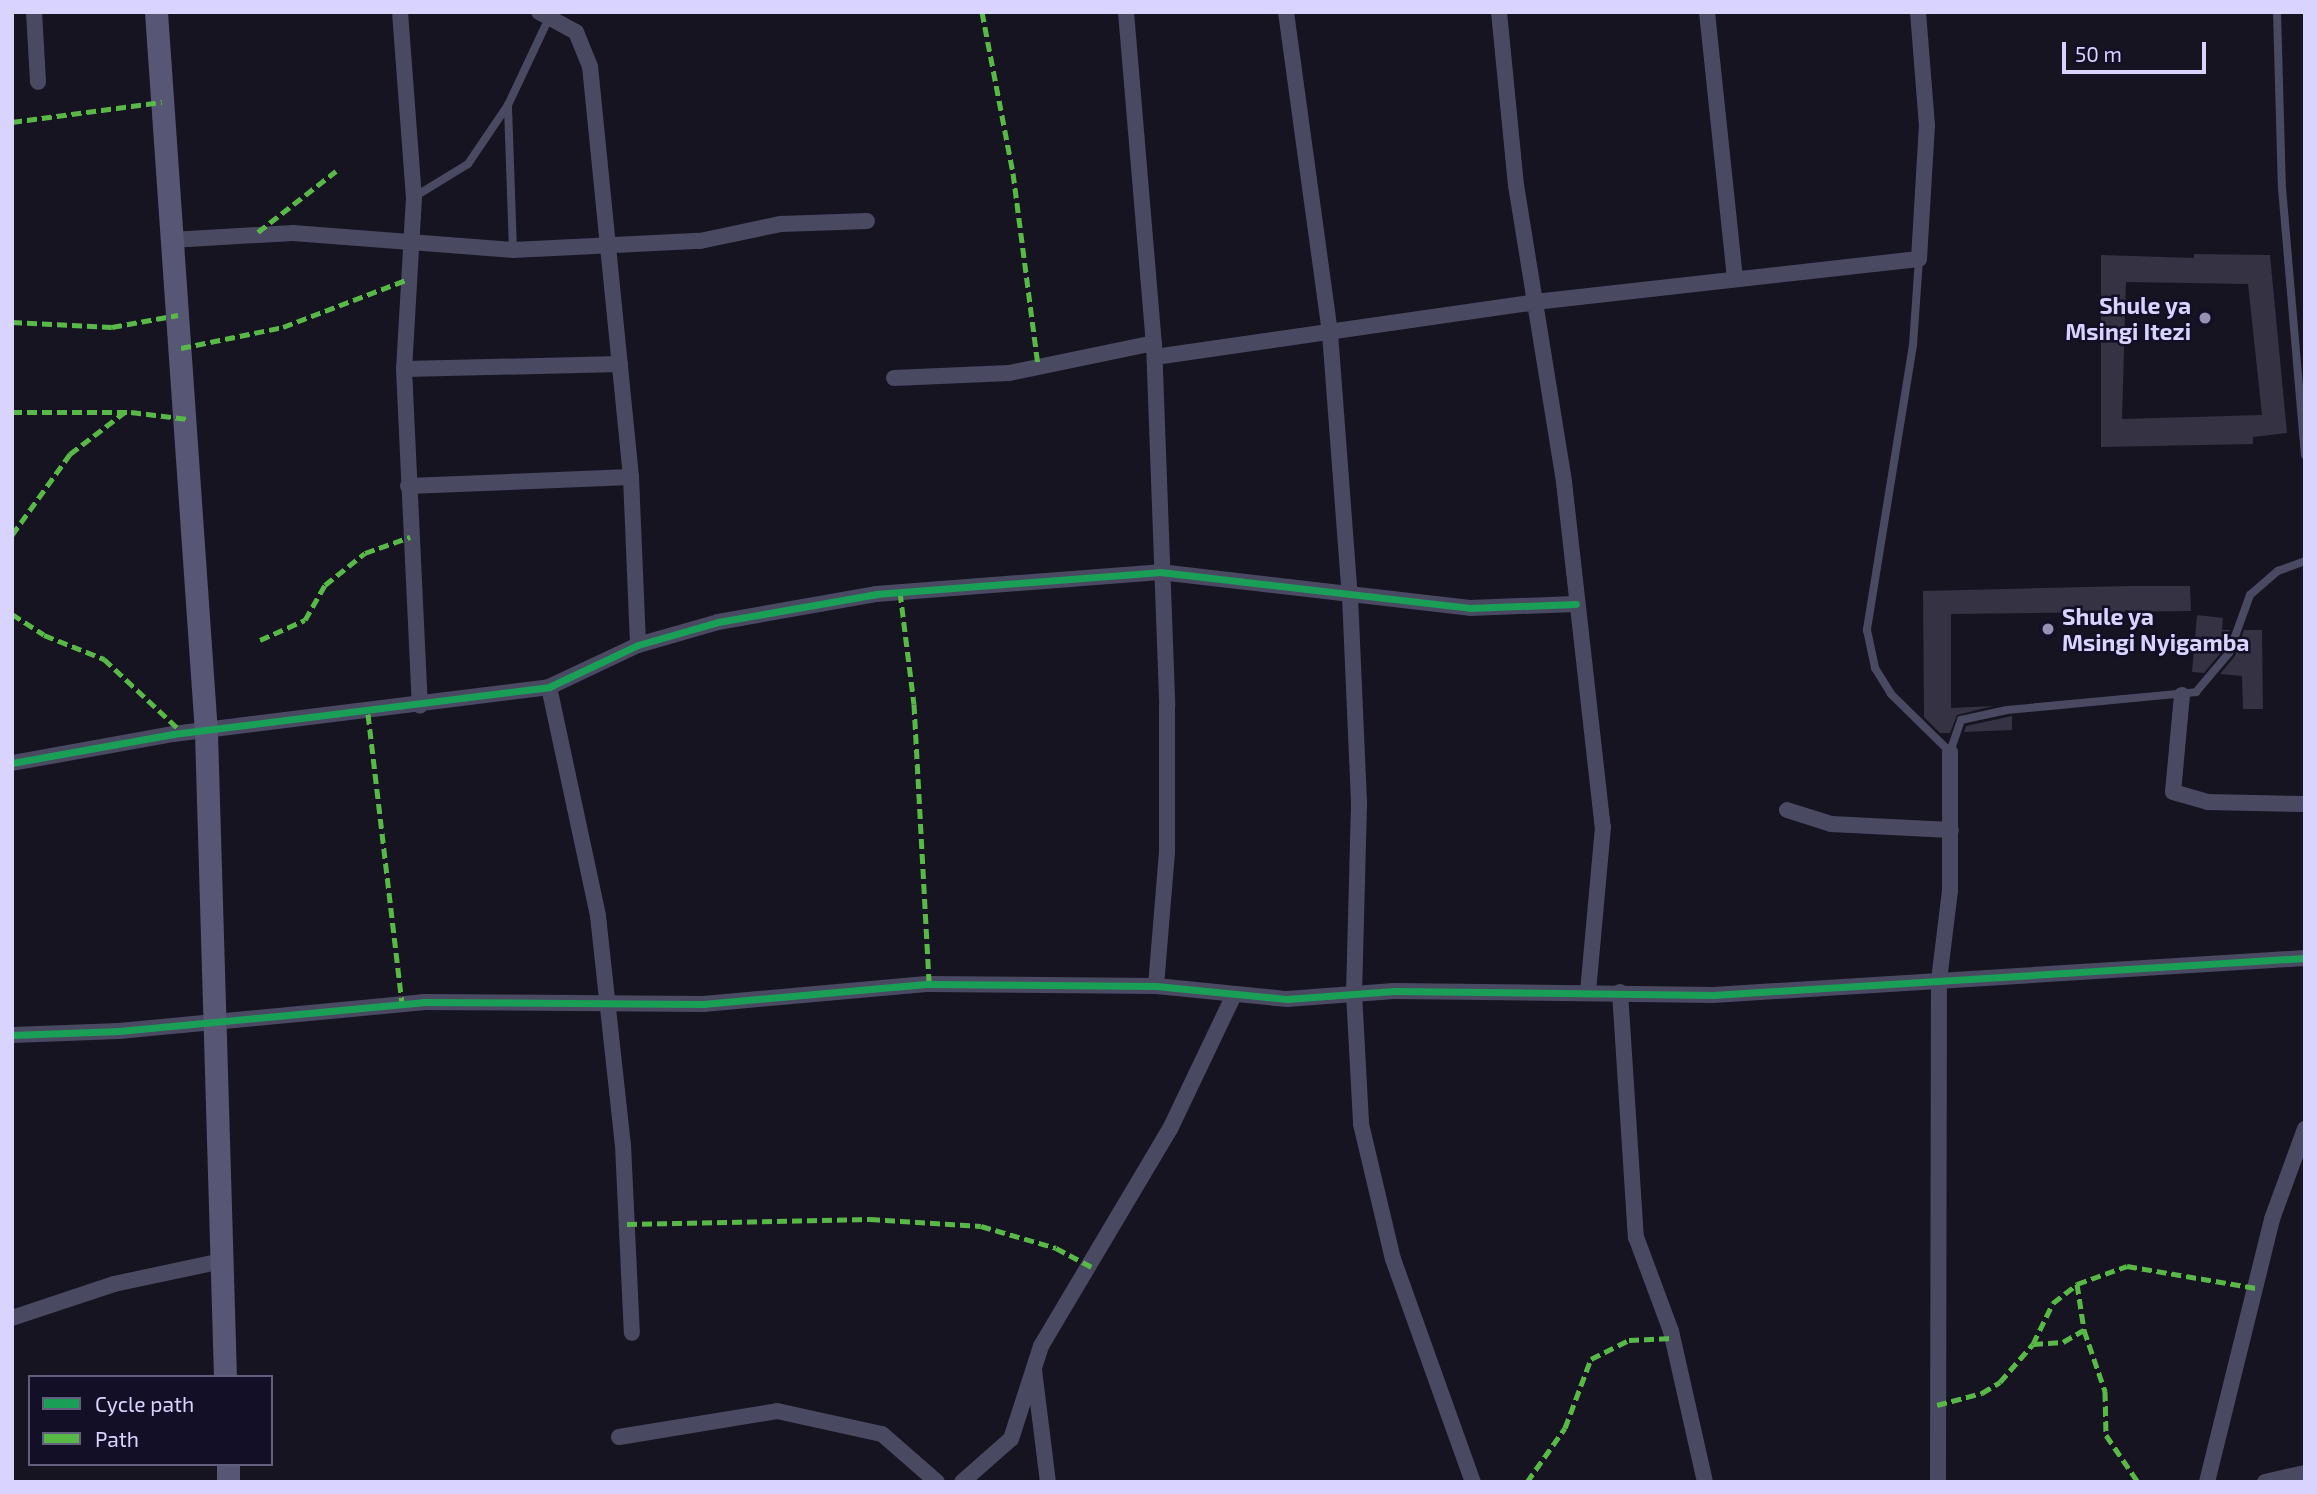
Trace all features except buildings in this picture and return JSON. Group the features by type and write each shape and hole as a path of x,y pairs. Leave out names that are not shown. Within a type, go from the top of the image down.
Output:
{"street":[{"path":"34,12 38,82"},
{"path":"156,12 171,240 189,435 206,733 225,1375"},
{"path":"400,12 414,197 415,244 406,279 404,369 420,706"},
{"path":"1126,12 1154,350 1167,852 1156,986"},
{"path":"1286,12 1330,333 1350,596 1359,804 1354,993 1361,1124 1393,1259 1473,1482"},
{"path":"1499,12 1535,302 1552,392 1603,827 1588,992"},
{"path":"1707,12 1735,278"},
{"path":"894,378 1009,373 1154,350 1330,333 1535,302 1919,259 1927,125 1918,12"},
{"path":"544,16 576,32 584,44 611,243 631,477 638,645"},
{"path":"171,240 293,233 513,250 611,243 700,241 781,224 867,221"},
{"path":"404,369 620,364"},
{"path":"408,486 631,477"},
{"path":"12,763 206,733 549,687 638,645 812,603 1160,572 1470,608 1576,604"},
{"path":"549,687 598,916 623,1145 632,1333"},
{"path":"2182,695 2173,792 2207,802 2305,804"},
{"path":"1938,1482 1939,980 1951,891 1950,752"},
{"path":"1787,810 1831,824 1951,830"},
{"path":"12,1035 119,1031 213,1018 423,1002 606,1001 703,1004 1001,982 1156,986 1233,997 1354,993 1588,992 1713,995 2305,957"},
{"path":"1620,992 1636,1237 1671,1331 1705,1482"},
{"path":"962,1482 1011,1439 1033,1365 1170,1129 1233,997"},
{"path":"2207,1482 2272,1219 2305,1129"},
{"path":"12,1318 114,1284 222,1261"},
{"path":"1033,1365 1048,1482"},
{"path":"618,1437 777,1411 883,1434 937,1482"},
{"path":"2265,1482 2305,1473"}],"lane":[{"path":"2277,12 2282,188 2305,455"},
{"path":"414,197 468,164 508,105 544,16"},
{"path":"508,105 513,250"},
{"path":"1919,259 1913,345 1867,630 1875,668 1891,694 1950,752 1961,720 2007,710 2182,695 2205,686 2222,666 2239,614 2261,582 2305,561"}],"marked path":[{"path":"982,12 1013,173 1038,365"},
{"path":"12,122 162,102"},
{"path":"258,232 336,171"},
{"path":"181,348 283,327 406,280"},
{"path":"12,322 112,327 178,315"},
{"path":"12,412 131,412 188,419"},
{"path":"12,535 70,454 125,412"},
{"path":"260,640 305,620 325,585 365,553 410,537"},
{"path":"900,592 914,704 929,984"},
{"path":"12,614 44,635 104,659 184,734"},
{"path":"368,714 402,1004"},
{"path":"627,1224 870,1219 981,1226 1056,1248 1091,1267"},
{"path":"1937,1405 1982,1393 2000,1382 2033,1344 2053,1303 2077,1284 2127,1266 2256,1288"},
{"path":"2077,1284 2084,1330 2105,1391 2106,1435 2138,1482"},
{"path":"2033,1344 2063,1342 2084,1330"},
{"path":"1527,1482 1565,1428 1591,1359 1629,1340 1673,1338"}],"cycle path":[{"path":"12,763 173,734 549,687 638,645 718,622 876,594 1160,572 1470,608 1576,604"},
{"path":"12,1035 119,1031 423,1002 703,1004 929,984 1156,986 1287,999 1394,991 1713,995 2305,958"}],"place":[{"name":"Shule ya Msingi Itezi","path":"2205,318"},
{"name":"Shule ya Msingi Nyigamba","path":"2048,629"}]}
